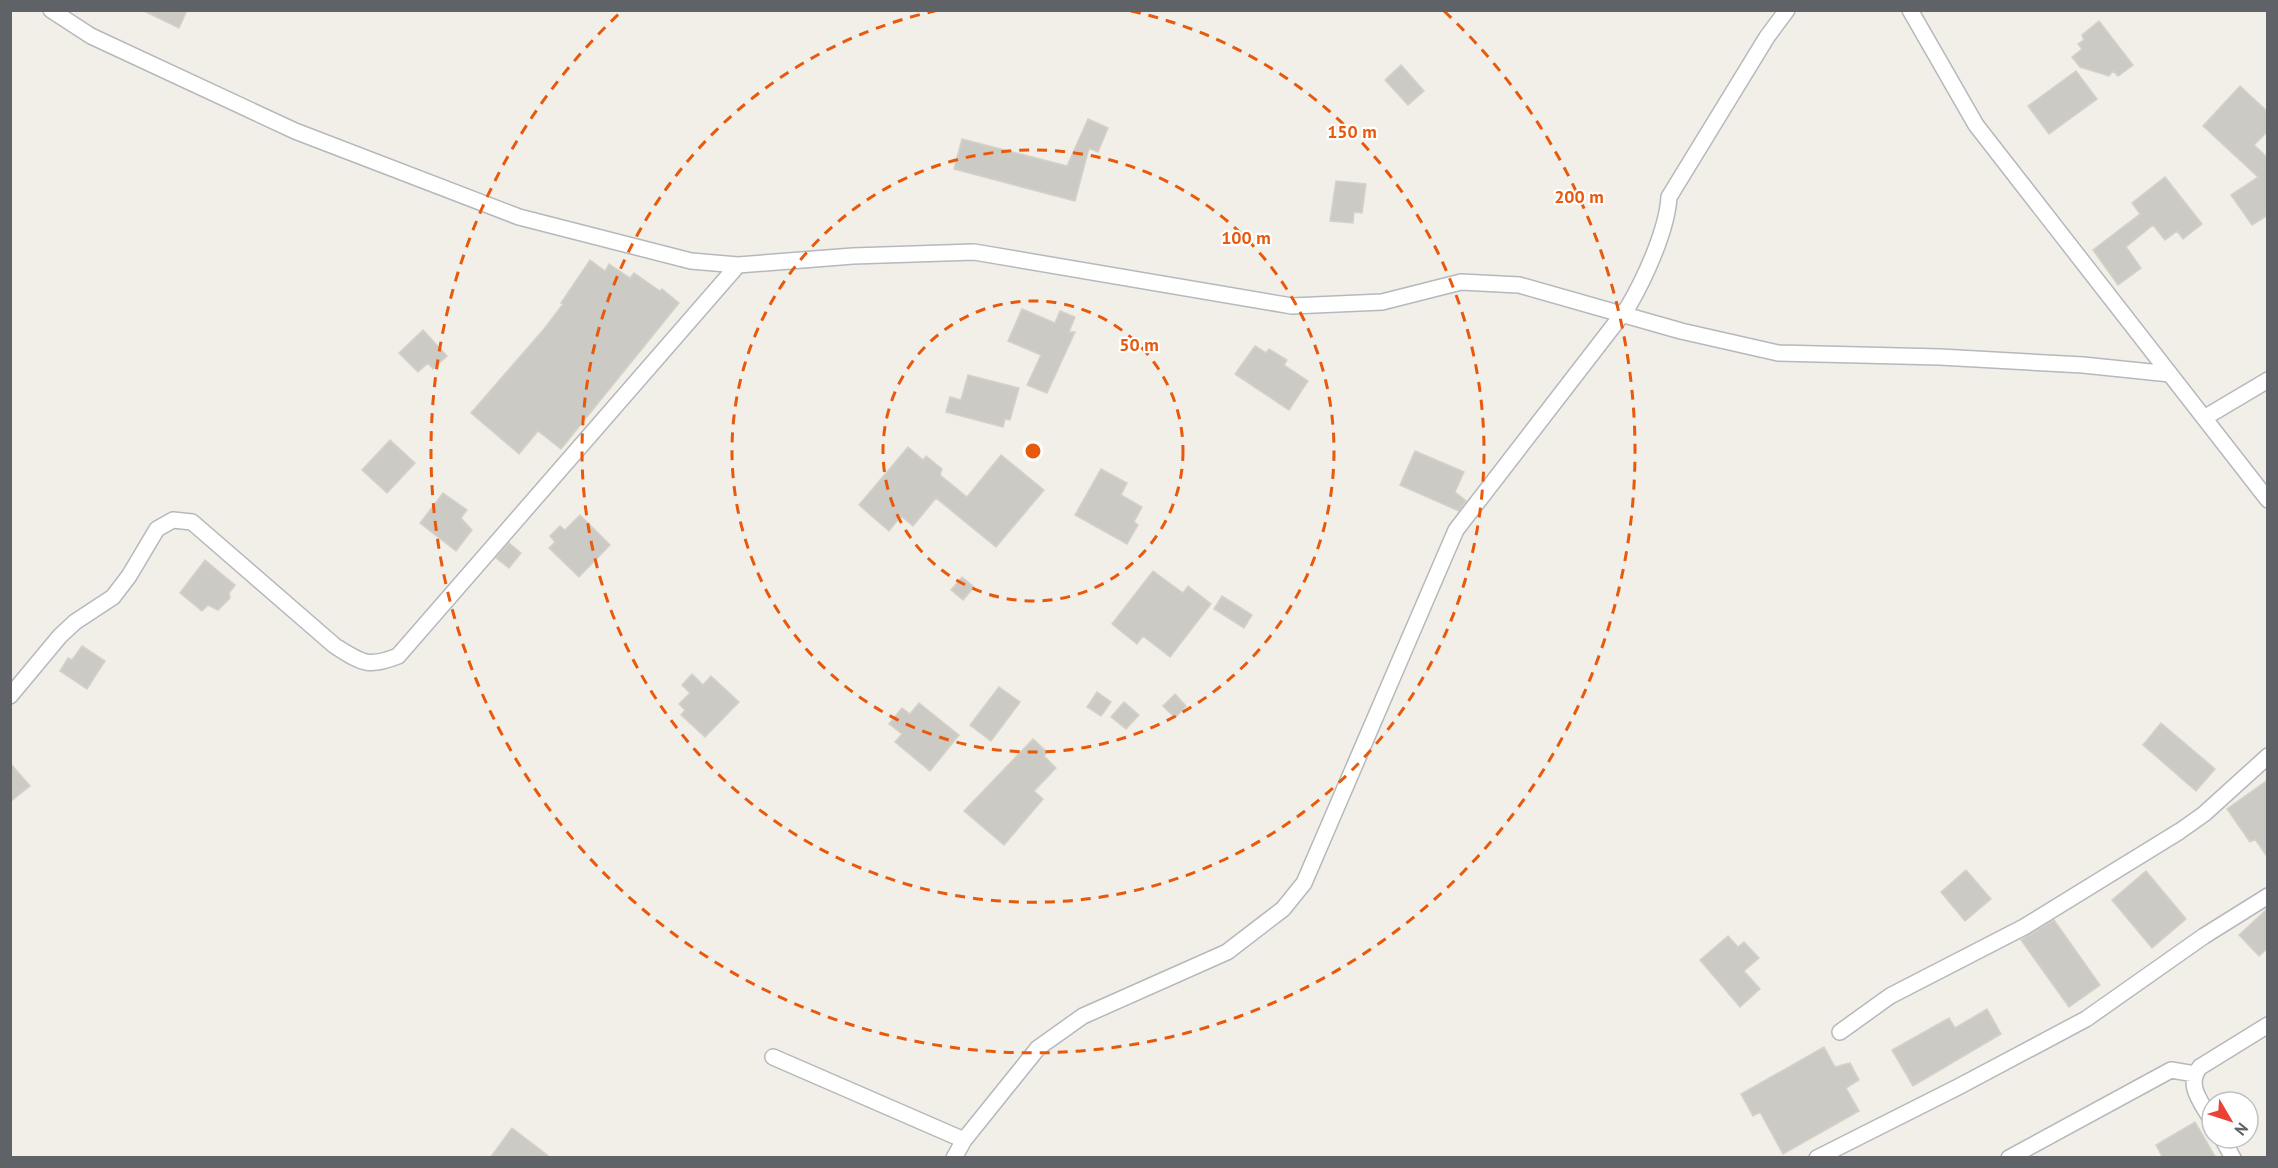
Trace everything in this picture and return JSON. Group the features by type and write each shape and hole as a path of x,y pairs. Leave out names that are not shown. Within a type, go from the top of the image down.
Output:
{"street":[{"path":"51,10 91,36 295,131 519,217 691,261 738,265 853,256 974,252 1292,306 1382,303 1461,282 1519,285 1681,331 1778,353 1940,357 2083,365 2170,374"},
{"path":"954,1158 964,1140 1038,1048 1083,1016 1227,952 1283,909 1304,883 1456,530 1622,314 1642,284 1668,212 1669,197 1767,37 1787,10"},
{"path":"1910,10 1976,125 2268,500"},
{"path":"10,696 60,636 75,622 113,597 129,576 157,529 173,520 192,522 335,646 360,662 381,663 398,656 738,265"},
{"path":"2204,418 2268,380"},
{"path":"1840,1032 1890,996 2024,927 2180,831 2204,814 2268,756"},
{"path":"1817,1158 1958,1087 2086,1018 2204,936 2268,896"},
{"path":"2200,1099 2193,1086 2195,1074 2200,1067 2268,1025"},
{"path":"773,1057 964,1140"},
{"path":"2009,1158 2171,1070 2195,1074"}],"building":[{"path":"142,10 187,10 179,28"},
{"path":"2099,21 2133,65 2118,76 2113,71 2109,76 2080,67 2072,57 2082,49 2078,44 2084,40 2082,35"},
{"path":"1401,65 1424,91 1408,105 1385,80"},
{"path":"2076,71 2097,99 2049,134 2028,106"},
{"path":"2240,86 2268,112 2268,131 2254,145 2268,158 2268,215 2252,225 2231,195 2258,177 2203,126"},
{"path":"1088,119 1108,128 1098,152 1089,148 1075,201 954,169 962,139 1067,166"},
{"path":"2165,177 2202,224 2183,239 2177,231 2165,240 2153,225 2126,247 2141,268 2118,285 2093,250 2140,214 2132,203"},
{"path":"1336,181 1366,184 1362,213 1354,212 1353,223 1330,221"},
{"path":"590,260 605,271 609,264 630,278 634,273 660,291 662,289 679,303 561,449 538,431 519,454 471,413 544,329 563,304 561,303"},
{"path":"1022,309 1055,323 1060,311 1075,317 1069,332 1075,332 1047,393 1027,385 1041,355 1008,341"},
{"path":"423,330 447,356 433,369 428,363 418,372 399,353"},
{"path":"1255,346 1266,353 1269,349 1287,360 1284,365 1308,381 1289,410 1235,374"},
{"path":"968,375 1019,388 1010,420 1005,419 1003,427 946,412 950,397 961,400"},
{"path":"390,440 415,463 387,493 362,470"},
{"path":"908,447 923,460 926,456 942,469 940,475 967,497 1001,455 1044,490 996,547 936,498 913,526 901,516 889,531 859,505"},
{"path":"1415,451 1464,472 1455,492 1466,501 1459,511 1400,485"},
{"path":"1101,469 1127,483 1121,495 1142,507 1134,522 1138,525 1127,544 1075,515"},
{"path":"443,493 467,510 461,518 472,530 456,551 420,523"},
{"path":"580,515 610,545 579,577 549,548 555,542 550,536 560,526 565,530"},
{"path":"509,543 521,553 509,568 496,558"},
{"path":"205,560 235,585 229,593 230,598 218,610 208,605 202,611 180,593"},
{"path":"1153,571 1183,593 1188,586 1211,604 1170,657 1143,636 1137,644 1112,624"},
{"path":"962,577 974,587 963,600 951,590"},
{"path":"1222,596 1252,615 1244,628 1214,609"},
{"path":"82,646 105,661 87,689 60,671 68,658 72,660"},
{"path":"692,674 703,685 711,676 739,702 705,737 681,715 685,710 679,704 690,693 682,685"},
{"path":"999,687 1020,702 991,741 970,725"},
{"path":"1097,692 1111,702 1101,716 1087,707"},
{"path":"1175,694 1186,706 1175,718 1163,706"},
{"path":"1124,702 1139,715 1126,729 1111,717"},
{"path":"919,703 959,735 930,771 895,742 902,734 889,724 902,708 910,714"},
{"path":"2161,723 2215,769 2196,791 2143,745"},
{"path":"1033,739 1047,752 1044,756 1056,768 1034,791 1043,799 1004,845 964,811"},
{"path":"10,763 30,786 10,802"},
{"path":"2268,780 2268,858 2255,839 2250,842 2227,809"},
{"path":"1966,870 1991,899 1965,921 1941,892"},
{"path":"2146,871 2186,919 2152,948 2112,900"},
{"path":"2268,908 2268,948 2259,956 2239,935"},
{"path":"2054,920 2100,985 2069,1007 2021,940"},
{"path":"1728,936 1738,947 1744,942 1759,958 1744,971 1760,989 1740,1007 1700,960"},
{"path":"1987,1009 2001,1034 1913,1086 1892,1050 1949,1018 1955,1028"},
{"path":"1824,1047 1835,1067 1850,1063 1859,1080 1846,1088 1859,1111 1783,1154 1760,1112 1753,1116 1741,1094"},
{"path":"2195,1122 2200,1131 2200,1150 2211,1150 2216,1158 2163,1158 2156,1145"},
{"path":"512,1128 551,1158 490,1158"}]}
